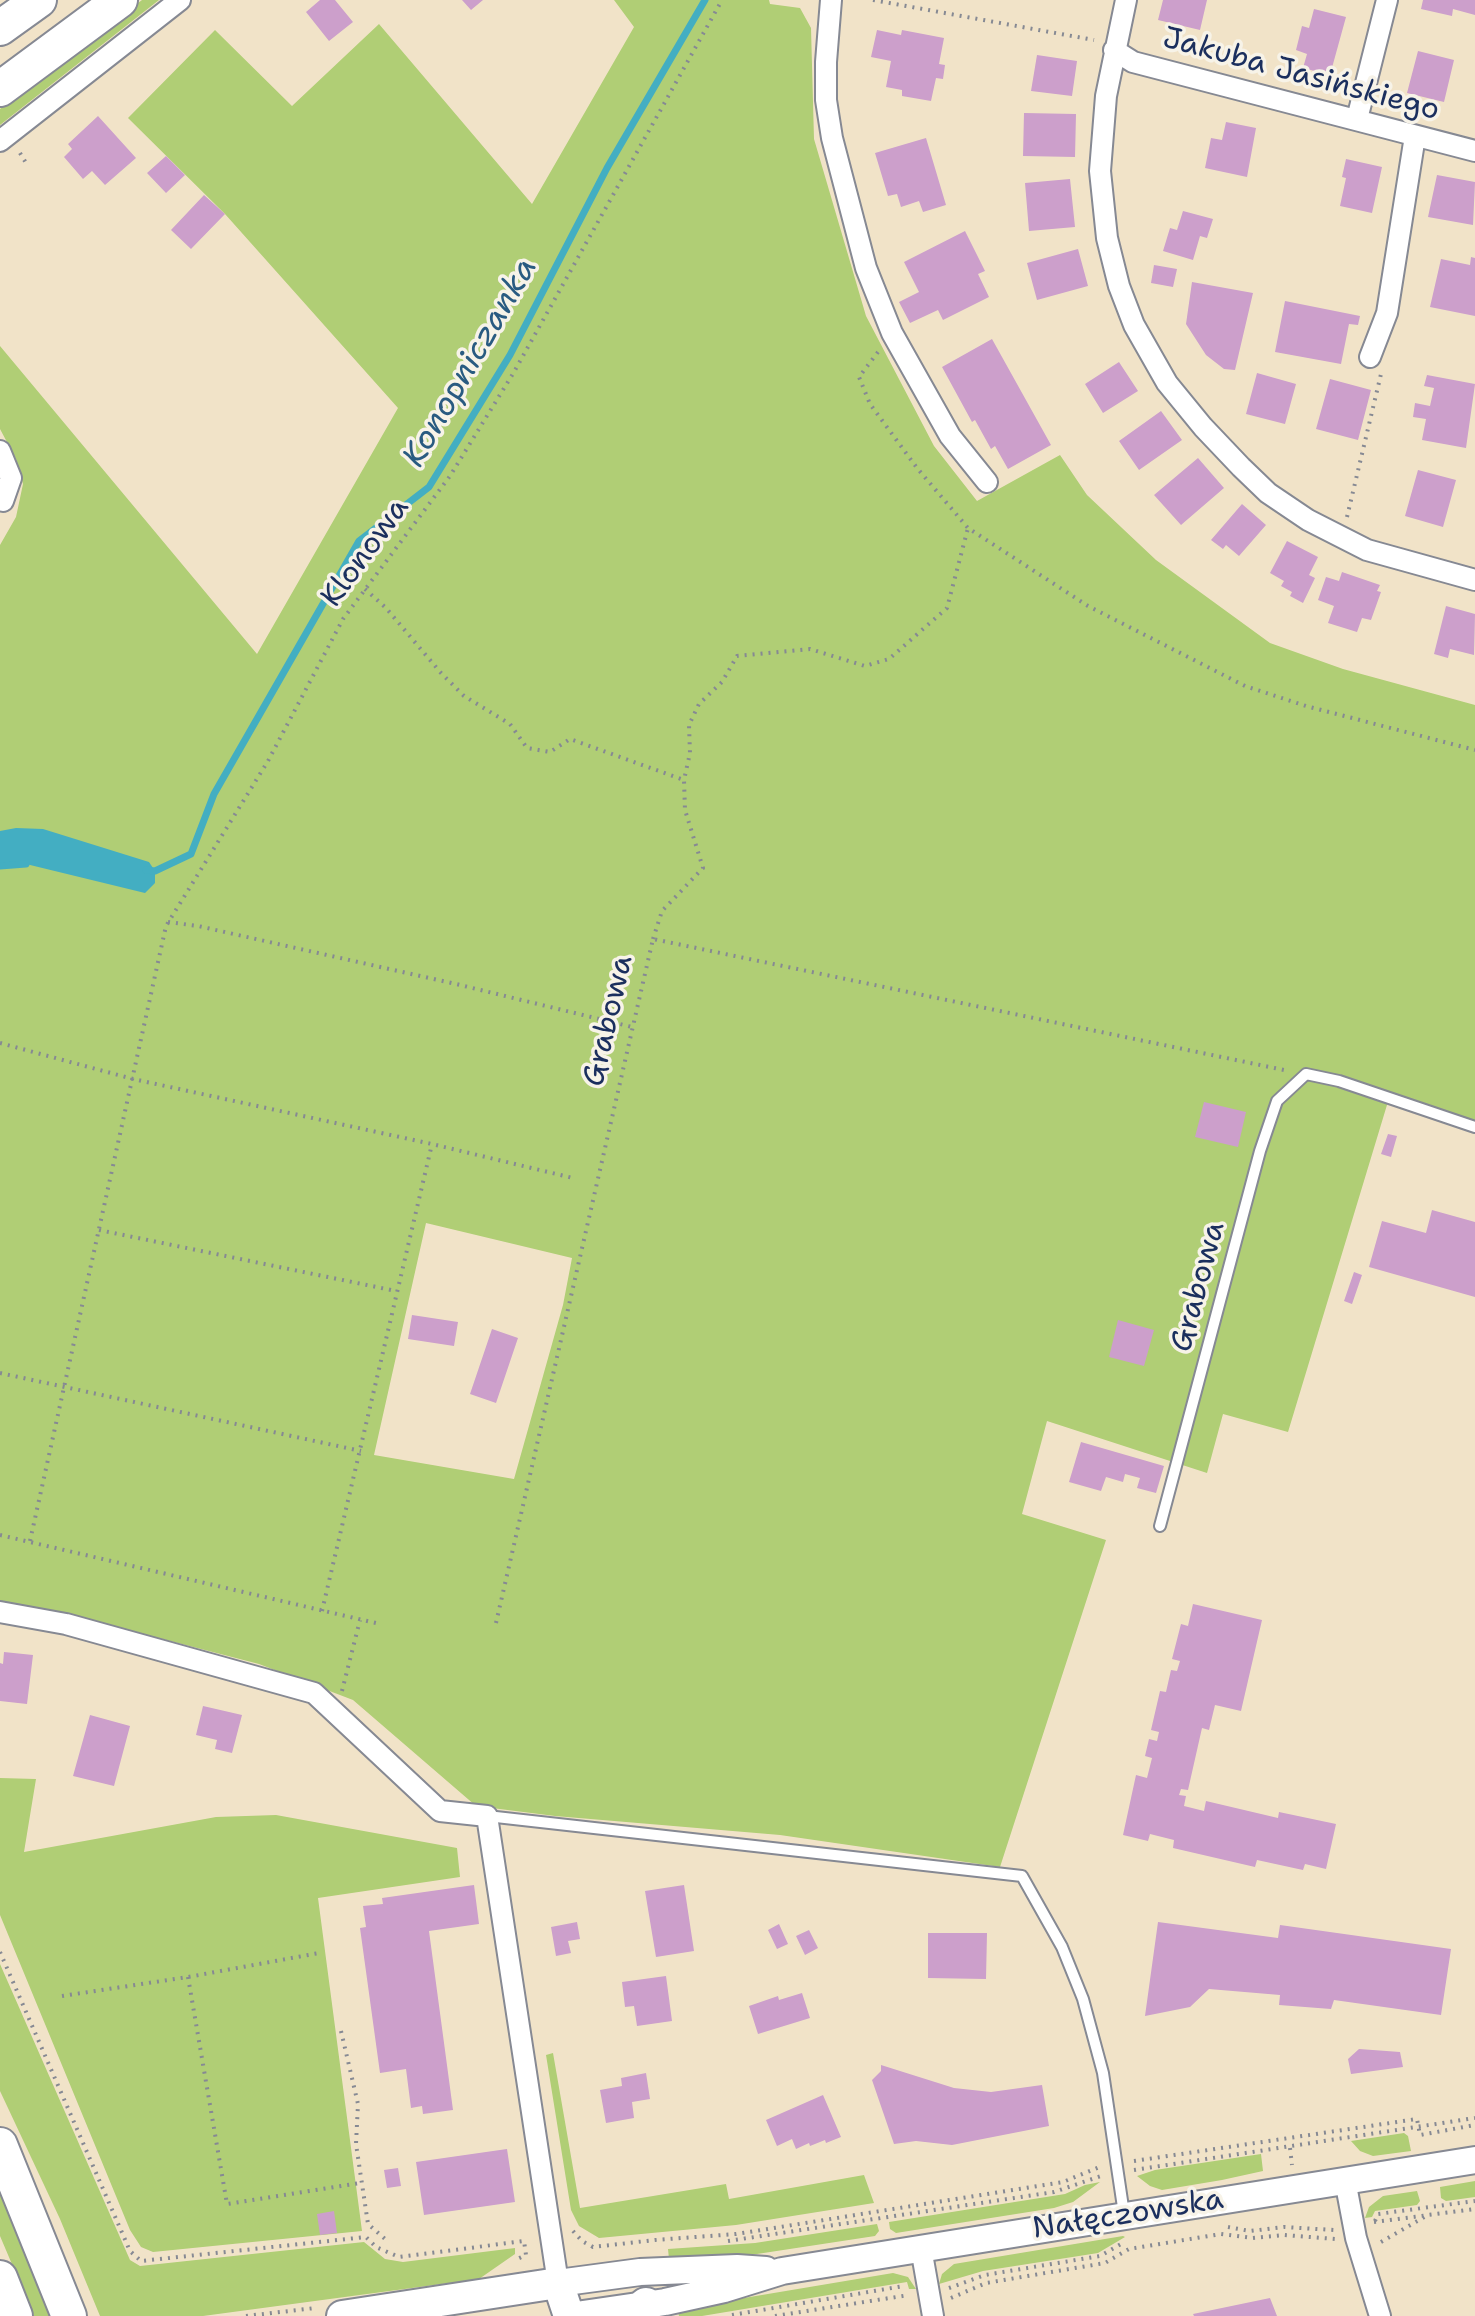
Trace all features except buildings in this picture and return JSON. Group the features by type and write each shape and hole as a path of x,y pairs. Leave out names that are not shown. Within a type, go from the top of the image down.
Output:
{"main road":[{"path":"0,28 39,0"},
{"path":"0,89 120,0"},
{"path":"0,2145 69,2316"},
{"path":"0,2278 15,2316"},
{"path":"558,2283 569,2316"},
{"name":"Nałęczowska","path":"342,2316 558,2283"},
{"path":"0,2309 5,2316"}],"street":[{"path":"0,141 180,0"},
{"path":"831,0 826,100 832,138 866,268 892,333 950,436 987,482"},
{"path":"1126,0 1106,96 1100,171 1107,238 1119,286 1134,325 1167,383 1241,467 1268,493 1308,520 1367,550 1475,580"},
{"path":"1357,119 1387,0"},
{"name":"Jakuba Jasińskiego","path":"1114,50 1133,62 1475,151"},
{"path":"1370,357 1387,313 1415,136"},
{"path":"0,451 11,478 1,504"},
{"path":"0,1612 66,1624 314,1693 440,1811 487,1816 558,2283"},
{"name":"Nałęczowska","path":"569,2316 642,2311 782,2271 921,2248 1126,2228 1345,2180 1475,2160"},
{"path":"1345,2180 1355,2233 1380,2316"},
{"path":"921,2248 940,2308"},
{"name":"Nałęczowska","path":"558,2283 640,2272 737,2268 782,2271"}],"lane":[{"path":"1306,1074 1339,1081 1475,1127"},
{"name":"Grabowa","path":"1160,1526 1260,1151 1277,1101 1306,1074"},
{"path":"487,1816 1022,1876 1062,1947 1083,1999 1103,2073 1126,2228"}],"path":[{"name":"Klonowa","path":"30,1541 168,922 268,761 343,619 450,476 514,372 722,0"},
{"path":"873,0 1096,40 1114,50"},
{"path":"892,333 859,377 870,404 917,468 968,528 1088,606 1245,686 1306,706 1475,750"},
{"path":"1342,539 1382,376 1370,357"},
{"path":"653,939 662,911 703,868 685,810 684,780 690,753 689,725 699,704 722,682 737,656 810,649 865,666 889,659 947,608 968,528"},
{"path":"365,589 386,608 464,696 510,724 527,748 550,752 570,739 684,780"},
{"path":"168,922 198,926 456,984 632,1027"},
{"name":"Grabowa","path":"496,1623 653,939 1306,1074"},
{"path":"0,1043 133,1079 573,1178"},
{"path":"322,1611 432,1144"},
{"path":"99,1230 396,1291"},
{"path":"0,1373 361,1451"},
{"path":"0,1535 380,1624"},
{"path":"337,1714 360,1620"},
{"path":"0,1952 123,2236 130,2251 141,2261 366,2237 376,2247 399,2257 524,2241 526,2255"},
{"path":"62,1996 319,1953"},
{"path":"188,1977 227,2204 360,2183"},
{"path":"341,2031 358,2104 356,2144 368,2224 385,2239"},
{"path":"1133,2170 1475,2118"},
{"path":"1128,2162 1417,2119 1420,2135 1475,2125"},
{"path":"593,2247 736,2234 927,2204 1063,2182 1104,2165"},
{"path":"656,2247 762,2238 898,2217 1064,2190 1103,2175"},
{"path":"1221,2225 1250,2231 1284,2227 1370,2234 1378,2214 1475,2201"},
{"path":"940,2308 986,2283 1105,2263 1129,2249 1221,2234 1253,2238 1284,2235 1339,2239 1375,2222 1475,2209"},
{"path":"1362,2260 1373,2247 1427,2215"},
{"path":"943,2290 985,2275 1100,2256 1126,2228"},
{"path":"726,2316 904,2286 907,2295 775,2316"}],"green space":[{"path":"142,0 159,0 0,125 0,109"},
{"path":"614,0 769,0 770,4 800,8 811,28 814,139 866,316 934,446 977,501 1060,455 1087,495 1156,560 1270,643 1343,669 1475,705 1475,1127 1390,1095 1288,1432 1223,1414 1207,1473 1047,1421 1022,1514 1106,1540 1000,1867 780,1835 555,1816 476,1806 353,1700 259,1664 70,1615 0,1601 0,545 16,517 23,484 16,459 0,429 0,346 257,654 398,408 225,214 128,118 215,30 292,106 379,24 532,204 634,27","holes":["426,1223 572,1258 563,1305 514,1479 374,1455"]},
{"path":"0,1778 36,1779 24,1852 216,1817 276,1815 457,1848 460,1877 318,1898 362,2231 153,2252 141,2247 130,2230 0,1915"},
{"path":"0,1964 130,2260 140,2266 364,2242 385,2259 403,2262 515,2248 515,2254 479,2279 203,2316 100,2316 60,2219 0,2091"},
{"path":"553,2053 580,2208 726,2184 729,2199 864,2175 874,2203 736,2225 599,2238 579,2226 571,2210 546,2055"},
{"path":"1404,2133 1408,2136 1411,2151 1373,2156 1360,2151 1351,2141"},
{"path":"1261,2154 1263,2171 1222,2180 1162,2190 1137,2176 1155,2170"},
{"path":"1475,2181 1475,2197 1446,2201 1441,2198 1440,2187"},
{"path":"1100,2182 1073,2202 1054,2208 896,2233 890,2229 889,2222 1065,2194"},
{"path":"0,2184 53,2316 34,2316 0,2236"},
{"path":"1417,2191 1420,2201 1417,2205 1375,2211 1372,2217 1365,2218 1369,2207 1383,2196"},
{"path":"877,2224 879,2231 875,2236 757,2254 669,2259 668,2249 755,2243"},
{"path":"1123,2236 1098,2253 983,2271 939,2284 942,2274 954,2264"},
{"path":"893,2273 908,2277 916,2289 909,2289 907,2282 702,2316 679,2316 678,2311 744,2298"}],"water":[{"path":"43,829 149,862 155,871 155,883 145,893 26,864 0,866 0,831"}],"waterway":[{"name":"Konopniczanka","path":"146,870 155,871 191,854 214,794 359,541 429,487 510,355 607,168 705,0"},
{"name":"Konopniczanka","path":"0,866 26,864"}]}
